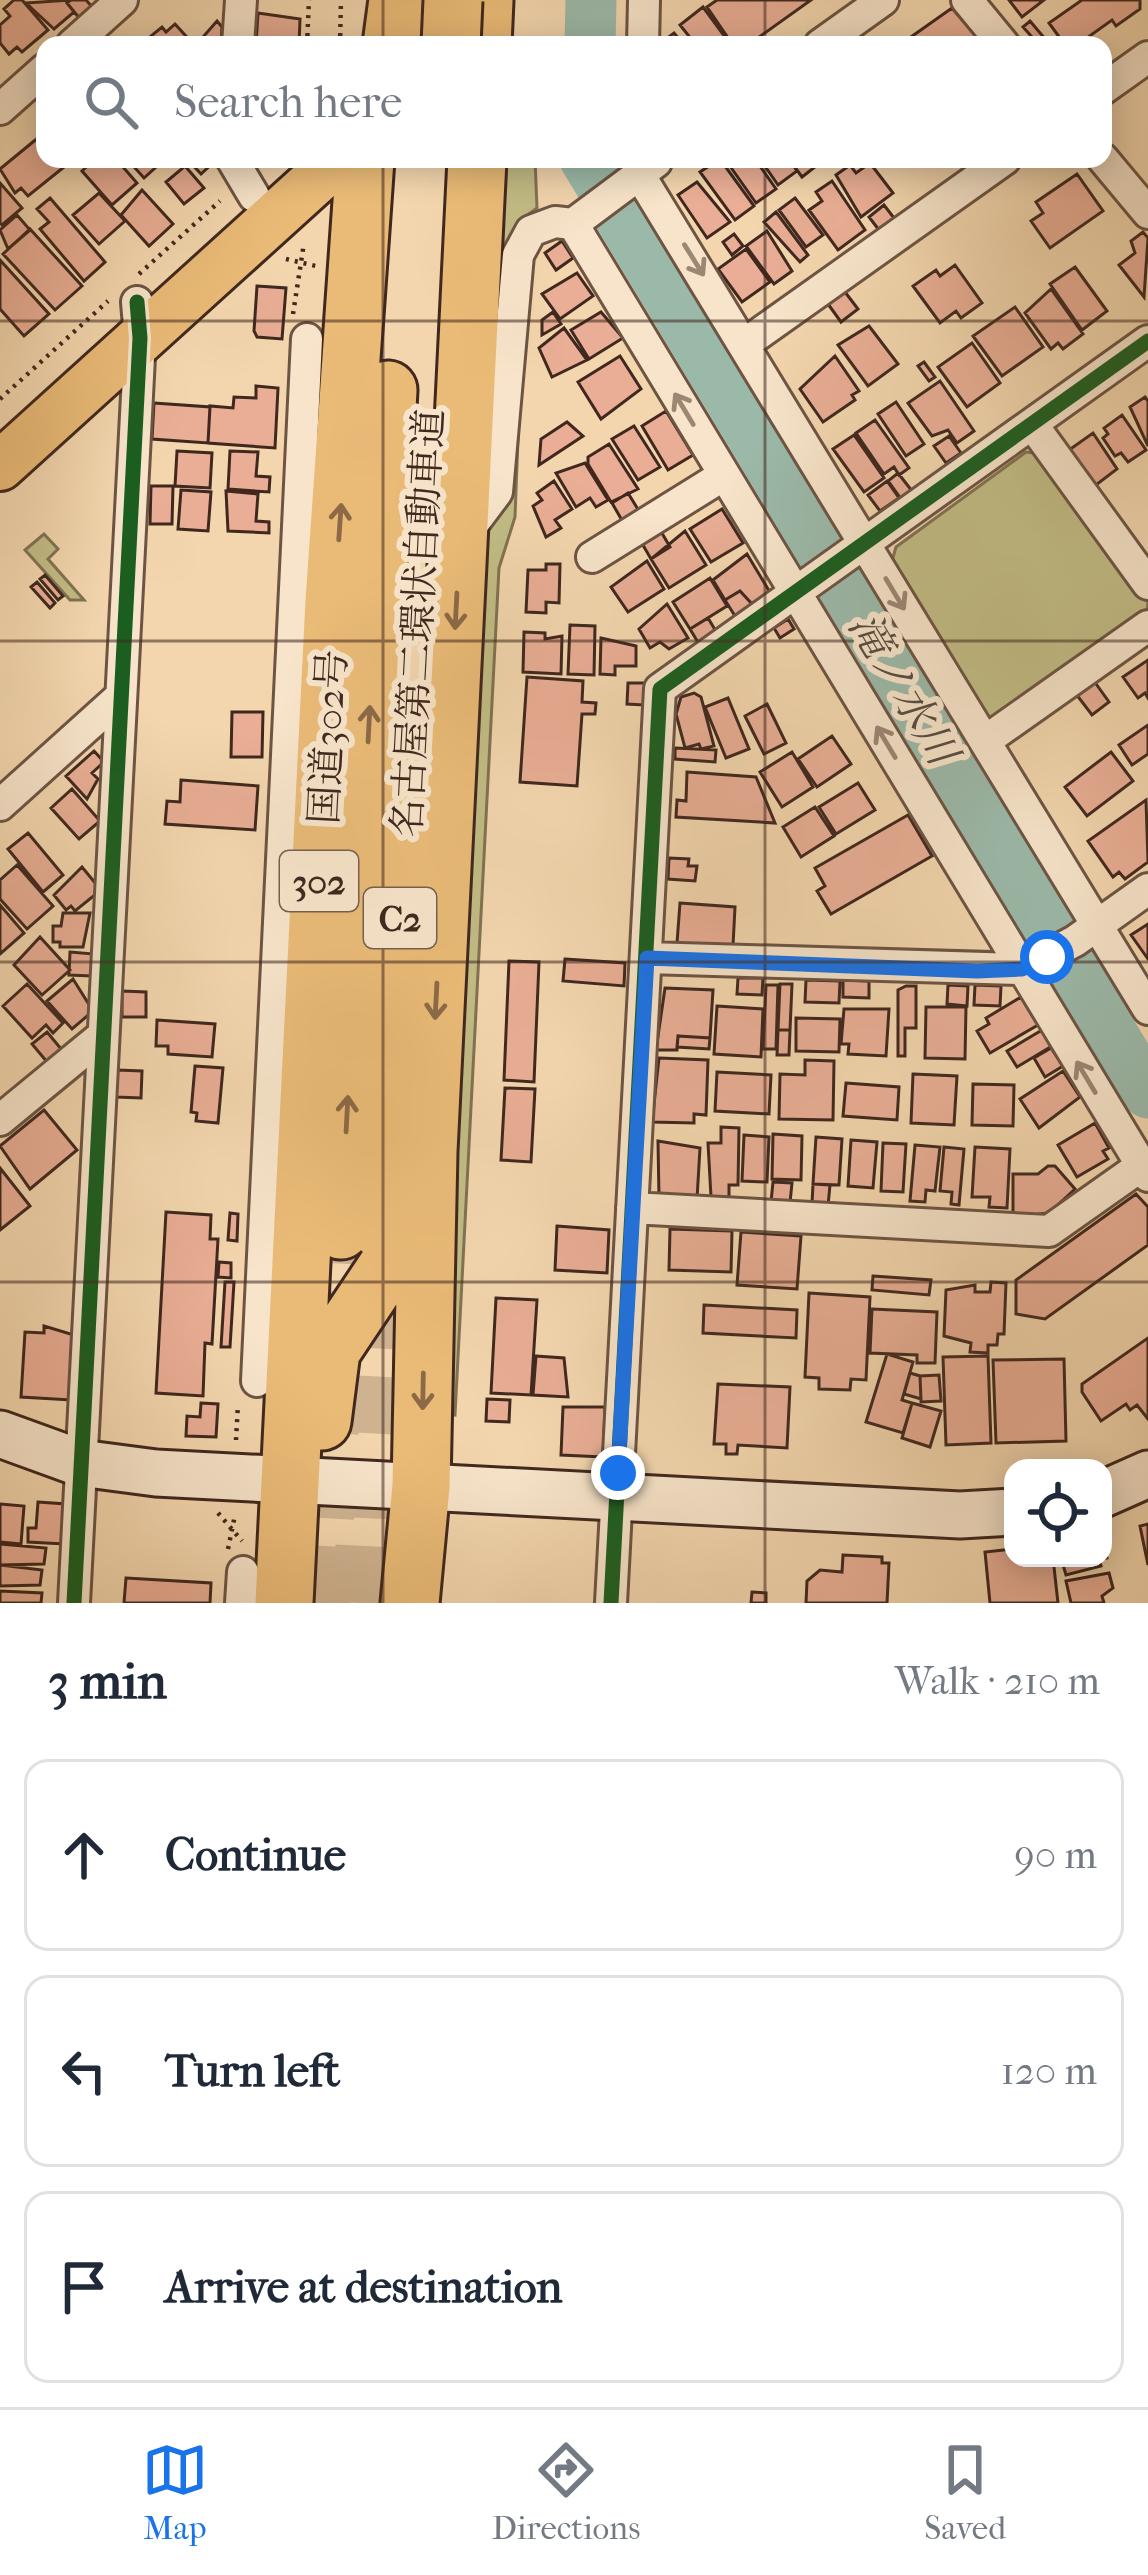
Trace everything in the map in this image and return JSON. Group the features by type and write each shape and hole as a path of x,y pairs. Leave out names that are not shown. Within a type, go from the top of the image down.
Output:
{"highway":[{"path":"393,36 398,0"},
{"path":"406,36 408,0"},
{"name":"国道302号","path":"356,607 365,168"},
{"name":"名古屋第二環状自動車道","path":"321,1234 356,607 399,168"},
{"name":"名古屋第二環状自動車道","path":"356,607 442,168"},
{"path":"410,1603 421,1486 428,1151 477,168"},
{"path":"286,1484 321,1437 331,1352 399,1250 428,1151"},
{"path":"256,1593 286,1484 321,1234"},
{"path":"372,1603 392,1514 421,1486"}],"main road":[{"path":"444,36 476,21"},
{"path":"0,422 138,320 328,168"},
{"path":"0,466 138,320 243,178"}],"street":[{"path":"82,36 122,0"},
{"path":"239,36 241,0"},
{"path":"643,36 644,0"},
{"path":"833,36 883,0"},
{"path":"967,0 997,36"},
{"path":"1112,83 1148,57"},
{"path":"0,109 36,77"},
{"path":"746,343 992,168"},
{"path":"1110,168 1148,213"},
{"path":"460,542 497,492 524,238 539,226 584,215 640,170 746,343 855,549 985,741 1086,933 1148,1009"},
{"path":"584,215 724,476 807,584 1034,963 1145,1171 1049,1231 632,1208"},
{"path":"74,1603 138,320"},
{"path":"257,1381 321,1234 356,607 307,340"},
{"path":"611,1603 660,689 1148,341"},
{"path":"1033,424 1148,584"},
{"path":"592,557 724,476"},
{"path":"985,741 1148,626"},
{"path":"0,805 120,697"},
{"path":"647,958 1034,963 1148,889"},
{"path":"0,1120 102,1036"},
{"path":"0,1433 80,1463 286,1484 421,1486 960,1515 1004,1513"},
{"path":"1112,1490 1148,1474"}],"path":[{"path":"307,36 309,0"},
{"path":"340,36 341,0"},
{"path":"301,262 304,242"},
{"path":"229,1526 235,1507"}],"shaded area":[{"path":"482,168 535,168 537,208 518,222 509,244 492,486"},
{"path":"520,386 515,517 499,568 455,1415 438,1413 483,536"},
{"path":"1026,452 1042,454 1148,602 1146,621 1003,721 983,720 890,568 896,547"},
{"path":"44,534 58,549 48,559 84,600 70,600 25,550"}],"building":[{"path":"22,0 48,30 22,52 17,47 9,54 0,43 0,25 10,16 4,9"},
{"path":"71,0 67,3 74,12 54,29 26,3"},
{"path":"86,0 93,8 80,19 67,3"},
{"path":"717,0 811,0 761,36 727,36 707,7"},
{"path":"1009,0 1044,0 1022,17"},
{"path":"1082,0 1140,0 1140,9 1116,26 1112,20 1090,36 1058,36 1049,23"},
{"path":"703,7 724,36 689,36 680,25"},
{"path":"952,8 976,36 912,36"},
{"path":"258,13 300,19 299,36 257,36"},
{"path":"217,21 222,27 222,36 204,36"},
{"path":"1030,21 1043,36 1031,36 1023,27"},
{"path":"175,24 186,36 151,36 162,27 166,32"},
{"path":"36,139 36,168 63,168 28,196 21,188 15,193 0,169"},
{"path":"124,168 137,183 112,205 82,171"},
{"path":"135,168 155,168 144,178"},
{"path":"187,168 204,188 184,204 166,182"},
{"path":"727,168 754,206 735,220 700,172"},
{"path":"731,168 761,168 776,189 756,203"},
{"path":"766,168 795,168 797,171 778,185"},
{"path":"846,168 856,173 874,168 893,193 861,217 836,175"},
{"path":"1077,174 1103,211 1050,248 1031,221 1043,213 1036,202"},
{"path":"832,181 865,230 838,250 809,210 822,201 816,192"},
{"path":"697,182 730,222 707,238 678,195"},
{"path":"0,183 22,208 2,225 0,223"},
{"path":"142,190 173,224 149,246 121,215"},
{"path":"99,193 125,221 99,244 73,215"},
{"path":"50,198 105,262 84,281 40,229 49,222 37,209"},
{"path":"795,198 823,235 806,247 779,210"},
{"path":"884,205 894,218 879,230 869,217"},
{"path":"776,212 808,255 800,262 764,222"},
{"path":"17,215 30,230 8,249 0,230"},
{"path":"30,229 82,286 55,310 3,254"},
{"path":"767,231 792,271 774,284 746,246"},
{"path":"1143,232 1148,238 1144,297 1119,265 1135,253 1131,241"},
{"path":"734,234 743,246 732,255 723,242"},
{"path":"562,241 573,258 556,270 545,253"},
{"path":"746,249 770,282 742,302 718,269"},
{"path":"0,260 49,314 24,336 0,309"},
{"path":"955,265 982,303 961,318 956,311 940,323 913,286 936,270 940,276"},
{"path":"1075,267 1107,311 1082,330 1050,284"},
{"path":"577,273 593,296 560,319 542,294"},
{"path":"257,286 286,288 282,339 257,337 254,331"},
{"path":"1051,289 1083,334 1063,349 1058,343 1051,349 1025,313"},
{"path":"845,292 858,309 841,322 828,304"},
{"path":"1015,307 1043,347 1002,376 973,336"},
{"path":"553,312 561,324 542,335 542,320"},
{"path":"601,312 623,338 589,359 571,330"},
{"path":"869,326 898,364 868,386 838,345"},
{"path":"564,328 587,360 552,377 539,348"},
{"path":"972,343 1000,383 967,407 938,367"},
{"path":"620,356 641,389 601,419 578,382"},
{"path":"835,356 859,391 852,395 855,400 823,422 800,389"},
{"path":"924,362 935,377 929,381 918,366"},
{"path":"940,381 974,431 957,443 948,430 932,436 908,403"},
{"path":"256,386 278,388 275,448 208,443 210,406 233,408 234,397 256,398"},
{"path":"1145,397 1148,401 1148,446 1130,407"},
{"path":"896,402 924,444 906,456 878,414"},
{"path":"154,403 210,407 208,443 152,439"},
{"path":"666,411 693,455 668,470 642,426"},
{"path":"1122,415 1146,450 1128,462 1121,453 1115,456 1103,438 1108,434 1104,428"},
{"path":"875,420 909,468 899,475 894,467 884,474 856,433"},
{"path":"567,422 583,436 539,465 541,439"},
{"path":"634,426 660,467 638,480 612,439"},
{"path":"1093,433 1117,469 1096,485 1069,450"},
{"path":"854,435 884,478 864,492 833,449"},
{"path":"949,436 961,453 946,463 934,446"},
{"path":"609,444 638,489 611,502 588,464 588,457"},
{"path":"177,451 212,453 210,488 175,486"},
{"path":"230,451 258,452 256,476 270,477 269,492 228,489"},
{"path":"585,463 608,500 596,507 590,498 576,507 556,473"},
{"path":"898,473 912,491 901,499 888,481"},
{"path":"554,481 572,509 555,520 561,528 546,537 533,506 542,500 537,493"},
{"path":"887,481 899,498 880,511 868,495"},
{"path":"151,486 173,486 172,524 150,524"},
{"path":"181,490 211,492 208,531 178,529"},
{"path":"226,491 258,494 256,521 269,522 269,533 228,531"},
{"path":"628,493 639,511 623,522 612,503"},
{"path":"722,509 743,543 711,562 690,529"},
{"path":"659,528 670,547 651,559 640,540"},
{"path":"685,531 706,565 669,588 651,559"},
{"path":"747,554 771,594 753,605 740,591 725,600 713,580"},
{"path":"647,561 664,589 628,612 611,587"},
{"path":"546,564 560,564 559,603 546,602 546,613 526,612 528,570 546,570"},
{"path":"45,575 63,596 58,600 40,579"},
{"path":"710,578 727,606 690,629 673,602"},
{"path":"37,582 55,603 50,608 31,587"},
{"path":"740,591 753,605 735,616 725,600"},
{"path":"667,604 688,638 669,649 660,642 650,648 639,629"},
{"path":"708,618 717,633 699,644 690,629"},
{"path":"788,619 794,629 780,638 774,628"},
{"path":"570,625 595,626 594,675 568,674"},
{"path":"524,632 545,633 545,639 562,636 561,674 523,672"},
{"path":"601,638 636,646 636,666 615,666 615,675 600,674"},
{"path":"1148,660 1148,698 1145,693 1138,698 1123,677"},
{"path":"527,677 583,681 582,702 596,703 595,714 582,714 577,786 520,782"},
{"path":"1094,681 1109,702 1092,715 1076,694"},
{"path":"628,683 645,683 644,705 627,704"},
{"path":"694,693 701,697 714,746 685,748 676,714 681,697"},
{"path":"728,698 749,749 726,758 705,707"},
{"path":"767,704 786,743 764,754 745,716"},
{"path":"232,712 263,712 262,757 231,757"},
{"path":"1148,725 1148,754 1132,765 1119,745"},
{"path":"832,736 851,764 817,787 798,759"},
{"path":"675,748 716,750 715,762 675,759"},
{"path":"94,751 104,762 92,773 98,779 87,799 66,776"},
{"path":"792,752 813,787 782,807 760,772"},
{"path":"1111,752 1133,781 1087,816 1065,787"},
{"path":"687,772 756,777 775,823 676,817 677,800 686,801"},
{"path":"181,780 258,786 255,830 165,824 167,801 180,802"},
{"path":"858,783 875,810 836,834 819,807"},
{"path":"72,789 100,821 79,839 51,808"},
{"path":"1146,800 1148,862 1125,879 1119,872 1113,877 1088,841"},
{"path":"815,807 834,836 801,857 783,827"},
{"path":"908,815 932,856 831,914 817,891 825,886 815,868"},
{"path":"28,833 63,875 43,892 8,849"},
{"path":"669,858 689,859 688,866 697,866 695,881 668,879"},
{"path":"17,865 53,906 27,929 0,899 0,880"},
{"path":"82,867 101,890 75,911 71,906 66,910 54,895"},
{"path":"680,903 735,907 733,946 677,943"},
{"path":"0,905 24,933 0,954"},
{"path":"63,913 90,913 83,947 60,947 60,942 53,942 53,926 61,926"},
{"path":"1148,924 1148,959 1131,935"},
{"path":"40,937 70,970 42,995 14,965"},
{"path":"70,952 94,954 92,976 69,975"},
{"path":"565,959 625,963 624,986 563,981"},
{"path":"509,961 539,962 534,1082 504,1080"},
{"path":"738,978 763,978 762,995 737,994"},
{"path":"73,979 93,1011 72,1029 47,1001"},
{"path":"806,980 840,981 839,1003 805,1002"},
{"path":"843,980 869,981 869,998 843,997"},
{"path":"27,984 63,1023 53,1033 46,1025 32,1038 3,1006"},
{"path":"780,984 792,984 790,1030 778,1030"},
{"path":"766,985 778,985 776,1049 763,1049"},
{"path":"948,985 968,986 967,1006 947,1004"},
{"path":"975,985 1001,986 1000,1006 974,1005"},
{"path":"916,986 916,1028 905,1028 905,1056 898,1056 898,990"},
{"path":"665,988 713,990 710,1038 678,1036 677,1050 656,1050"},
{"path":"122,991 146,992 146,1017 122,1017"},
{"path":"1021,997 1038,1025 990,1053 977,1031 989,1024 986,1018"},
{"path":"717,1006 763,1009 761,1057 714,1054"},
{"path":"926,1007 966,1007 965,1059 925,1058"},
{"path":"844,1009 889,1009 886,1056 848,1054 849,1044 841,1044"},
{"path":"796,1018 840,1019 839,1052 796,1051"},
{"path":"157,1020 215,1024 212,1057 168,1054 168,1046 156,1046"},
{"path":"778,1030 790,1030 789,1055 777,1055"},
{"path":"1042,1030 1052,1046 1017,1067 1007,1051"},
{"path":"47,1032 62,1050 47,1062 32,1044"},
{"path":"678,1036 710,1038 709,1049 677,1047"},
{"path":"1051,1048 1063,1066 1045,1077 1034,1058"},
{"path":"659,1058 708,1060 706,1115 694,1114 694,1123 652,1122"},
{"path":"805,1060 834,1061 833,1120 779,1119 780,1074 805,1075"},
{"path":"195,1066 223,1068 218,1123 196,1121 197,1113 191,1112"},
{"path":"117,1070 142,1071 141,1098 116,1097"},
{"path":"1063,1071 1080,1097 1039,1128 1020,1099"},
{"path":"717,1072 771,1075 769,1114 715,1111"},
{"path":"913,1074 957,1076 954,1125 911,1123"},
{"path":"846,1083 899,1087 897,1120 843,1116"},
{"path":"973,1084 1014,1085 1013,1126 972,1125"},
{"path":"505,1088 535,1089 531,1162 501,1160"},
{"path":"44,1110 77,1150 30,1189 0,1146"},
{"path":"1095,1123 1109,1148 1103,1151 1108,1159 1077,1177 1058,1145"},
{"path":"721,1127 739,1128 738,1185 729,1185 729,1197 711,1197 708,1143 721,1143"},
{"path":"773,1134 802,1136 801,1180 772,1179"},
{"path":"744,1135 769,1137 767,1182 742,1181"},
{"path":"816,1137 842,1139 839,1185 813,1184"},
{"path":"851,1140 877,1142 873,1188 848,1186"},
{"path":"658,1141 700,1148 697,1199 659,1197"},
{"path":"883,1143 906,1144 903,1192 881,1191"},
{"path":"915,1145 940,1147 935,1191 926,1190 925,1202 910,1201"},
{"path":"944,1147 964,1149 959,1205 951,1204 952,1192 940,1191"},
{"path":"975,1147 1010,1149 1007,1208 989,1207 990,1197 972,1197"},
{"path":"1055,1166 1075,1189 1049,1213 1013,1217 1013,1174 1038,1174"},
{"path":"0,1168 30,1206 0,1230"},
{"path":"773,1182 792,1183 790,1203 771,1202"},
{"path":"813,1184 830,1185 828,1206 812,1204"},
{"path":"1136,1194 1148,1207 1148,1245 1045,1319 1016,1314 1016,1280"},
{"path":"166,1212 211,1215 210,1239 218,1239 212,1344 205,1343 203,1396 156,1393"},
{"path":"230,1213 238,1214 237,1241 228,1240"},
{"path":"557,1226 609,1230 607,1273 555,1270"},
{"path":"670,1229 732,1231 731,1272 669,1270"},
{"path":"741,1232 801,1236 797,1289 737,1285"},
{"path":"219,1262 231,1263 231,1278 218,1277"},
{"path":"873,1276 931,1280 929,1295 872,1290"},
{"path":"225,1282 234,1282 230,1347 221,1347"},
{"path":"991,1282 1006,1283 1004,1334 998,1334 997,1345 988,1345 988,1353 970,1352 971,1343 944,1336 946,1290 975,1285 975,1292 990,1292"},
{"path":"809,1293 870,1297 866,1380 851,1379 850,1390 819,1389 819,1378 805,1377"},
{"path":"496,1298 537,1300 531,1395 491,1393"},
{"path":"704,1305 797,1310 796,1338 703,1333"},
{"path":"872,1309 937,1312 935,1363 917,1363 917,1355 870,1353"},
{"path":"44,1326 74,1335 71,1400 21,1397 25,1332 44,1333"},
{"path":"1148,1338 1148,1419 1137,1405 1130,1410 1126,1404 1101,1421 1082,1392 1082,1384"},
{"path":"887,1354 913,1362 902,1400 912,1403 903,1433 866,1422"},
{"path":"536,1356 564,1358 568,1397 533,1395"},
{"path":"988,1356 991,1443 946,1445 943,1357"},
{"path":"1064,1359 1066,1441 996,1443 993,1360"},
{"path":"910,1373 920,1376 921,1399 904,1394"},
{"path":"939,1375 941,1401 921,1402 920,1376"},
{"path":"718,1384 790,1387 787,1448 738,1445 737,1454 726,1454 726,1444 714,1444"},
{"path":"487,1399 510,1400 509,1422 486,1421"},
{"path":"201,1403 218,1404 216,1437 186,1436 187,1416 200,1417"},
{"path":"912,1403 941,1411 930,1447 902,1438"},
{"path":"563,1407 605,1407 603,1457 561,1455"},
{"path":"38,1502 66,1504 64,1544 28,1542 28,1528 36,1528"},
{"path":"0,1504 24,1506 21,1544 0,1542"},
{"path":"1148,1524 1148,1565 1140,1526"},
{"path":"0,1544 46,1548 44,1564 0,1565"},
{"path":"1004,1550 1004,1567 1054,1567 1058,1603 990,1603 985,1552"},
{"path":"843,1555 882,1557 882,1563 889,1563 887,1603 806,1603 807,1581 820,1570 842,1572"},
{"path":"0,1565 42,1570 40,1585 0,1586"},
{"path":"1064,1567 1097,1567 1066,1575"},
{"path":"1109,1573 1113,1588 1102,1596 1104,1603 1071,1603 1066,1581"},
{"path":"126,1578 211,1583 210,1603 124,1603"},
{"path":"0,1591 42,1593 41,1603 0,1603"},
{"path":"752,1592 766,1593 766,1603 751,1603"}],"waterway":[{"name":"滝ノ水川","path":"590,36 591,0"},
{"name":"滝ノ水川","path":"590,168 1148,1093"}],"tunnel":[{"path":"321,1603 341,1230"},
{"path":"361,1603 379,1258"}],"cycle path":[{"path":"74,1603 140,338 137,302"},
{"path":"611,1603 660,689 1148,341"}],"route":[{"path":"618,1473 647,958 977,971 1022,969 1047,957"}]}
